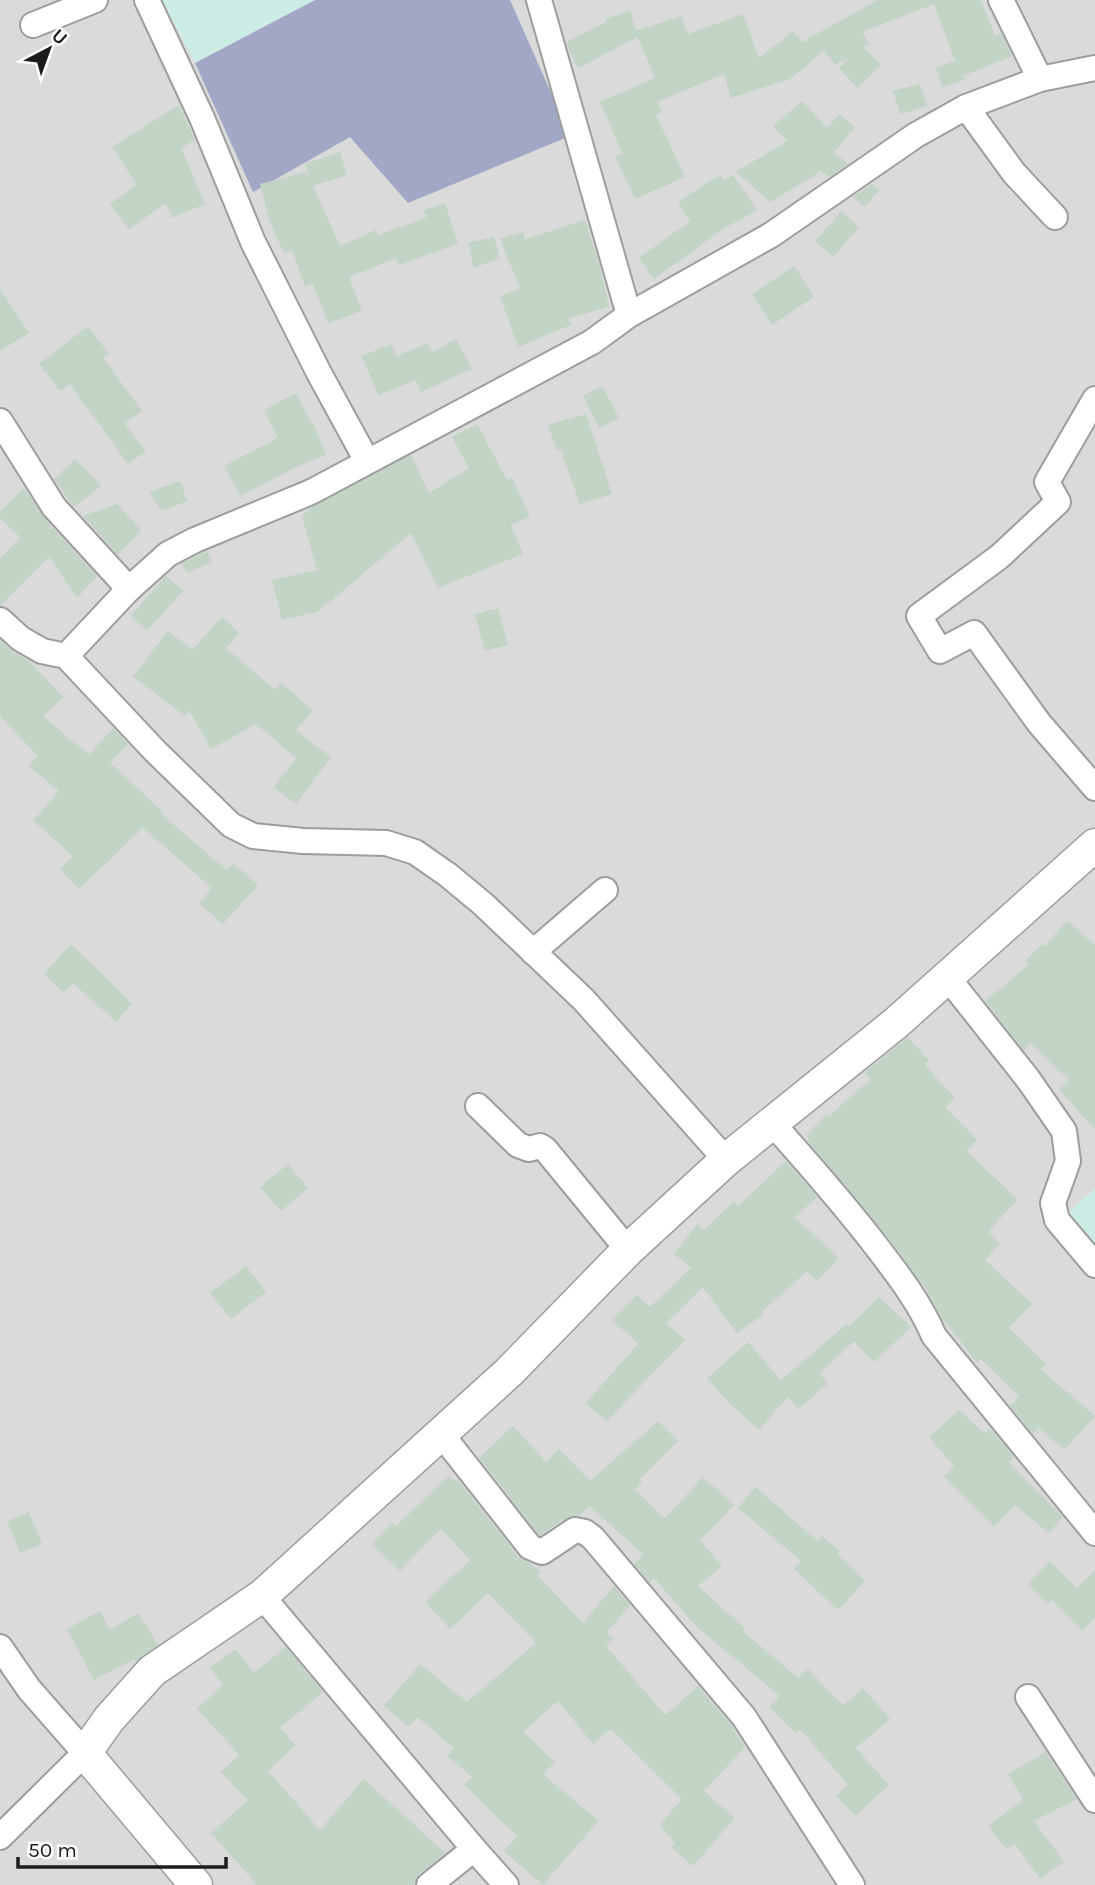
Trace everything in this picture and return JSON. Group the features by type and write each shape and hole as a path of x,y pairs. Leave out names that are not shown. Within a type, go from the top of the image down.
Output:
{"street":[{"path":"33,26 95,0"},
{"path":"147,0 202,118 253,242 367,461"},
{"path":"539,0 629,315"},
{"path":"1001,0 1040,79"},
{"path":"65,656 128,589 168,554 195,540 311,492 592,342 629,315 771,234 916,135 966,107 1040,79 1095,68"},
{"path":"966,107 1014,173 1055,217"},
{"path":"1095,399 1047,482 1058,502 999,557 919,615 940,651 974,632 1039,723 1095,788"},
{"path":"0,421 54,507 128,589"},
{"path":"0,620 21,639 42,652 65,656 155,751 231,825 253,836 303,841 386,843 415,852 466,890 584,1000 726,1160"},
{"path":"1,1833 85,1753 109,1719 152,1671 262,1597 509,1372 628,1250 726,1160 840,1070 948,978 1095,845"},
{"path":"533,952 605,890"},
{"path":"948,978 1028,1079 1064,1131 1068,1161 1053,1203 1057,1220 1095,1265"},
{"path":"478,1106 518,1145 529,1149 540,1146 545,1149 628,1250"},
{"path":"772,1124 835,1194 922,1309 934,1336 1095,1533"},
{"path":"442,1435 530,1547 542,1552 575,1530 585,1532 593,1538 744,1717 852,1885"},
{"path":"262,1597 506,1885"},
{"path":"0,1647 29,1689 196,1885"},
{"path":"1028,1698 1095,1800"},
{"path":"429,1885 474,1849"}],"shaded area":[{"path":"0,0 162,0 195,63 315,0 1095,0 1095,1189 1054,1225 1095,1274 1095,1885 0,1885"},
{"path":"162,0 315,0 195,63"},
{"path":"315,0 510,0 570,136 408,203 350,137 253,192 195,63"},
{"path":"1095,1189 1095,1274 1053,1225"}],"building":[{"path":"878,0 981,0 995,35 1001,33 1012,56 963,76 965,80 942,87 936,67 955,61 934,4 862,32 869,44 863,46 881,66 857,88 839,68 847,60 835,64 824,51 790,79 731,98 724,74 657,102 662,112 656,115 685,177 635,199 615,156 622,153 600,102 655,78 638,37 578,68 566,42 606,22 605,19 630,11 636,31 681,16 688,34 743,14 759,58 793,31 802,42"},
{"path":"920,84 927,106 900,114 893,91"},
{"path":"802,101 827,128 839,114 855,127 834,152 848,164 829,177 820,170 770,202 736,172 787,141 773,126"},
{"path":"179,105 195,140 181,148 205,204 172,218 166,203 129,229 110,204 137,185 112,147"},
{"path":"340,152 347,175 313,186 340,246 376,230 378,235 426,218 424,210 445,203 458,244 398,265 396,258 349,277 362,311 328,323 313,284 305,287 292,250 284,253 269,219 260,184 306,172 310,181 305,164"},
{"path":"721,174 724,180 733,175 757,210 723,229 654,279 639,258 690,221 678,202"},
{"path":"872,184 879,190 865,207 853,197"},
{"path":"841,211 859,227 833,257 815,241"},
{"path":"585,220 601,270 609,307 569,318 571,325 518,347 500,296 520,288 500,239 523,232 525,239"},
{"path":"494,237 500,258 474,268 468,243"},
{"path":"794,266 814,297 772,325 752,294"},
{"path":"0,289 29,333 0,351"},
{"path":"88,326 109,354 103,358 142,411 124,423 146,451 128,464 70,384 60,391 39,364"},
{"path":"456,339 472,369 421,392 416,380 378,395 362,356 391,344 397,356 428,343 432,352"},
{"path":"602,386 619,418 599,428 583,396"},
{"path":"296,393 311,423 313,422 326,455 298,466 240,496 224,466 278,438 264,410"},
{"path":"586,414 612,494 580,504 561,450 557,451 548,425"},
{"path":"477,424 507,480 512,478 530,516 511,525 523,554 438,588 411,533 319,611 282,620 272,580 317,570 302,516 312,507 411,455 429,493 469,468 452,437"},
{"path":"75,459 101,486 74,507 54,479"},
{"path":"180,481 187,501 162,511 149,492"},
{"path":"24,488 51,526 46,530 53,528 97,576 77,598 49,557 0,606 0,559 20,537 0,518 0,512"},
{"path":"117,504 141,530 118,555 83,516"},
{"path":"207,551 212,562 187,573 182,563"},
{"path":"166,576 183,591 147,631 131,616"},
{"path":"498,608 508,645 485,651 475,614"},
{"path":"222,617 239,633 226,648 275,690 281,683 313,710 296,730 331,757 296,804 274,787 296,758 256,724 211,749 189,710 185,716 133,676 168,631 192,650"},
{"path":"0,640 29,661 63,697 43,716 89,755 113,728 128,744 110,763 163,812 161,814 227,870 233,863 258,885 223,924 199,903 212,888 143,828 79,889 60,869 73,856 33,821 59,791 29,766 38,756 0,716"},
{"path":"1067,921 1095,945 1095,1130 1059,1089 1069,1080 1031,1043 1024,1051 985,1001 1029,965 1025,961 1042,944 1044,946"},
{"path":"71,944 132,1004 116,1022 73,983 64,993 44,974"},
{"path":"908,1037 929,1061 925,1065 955,1098 945,1107 977,1140 966,1151 1018,1199 988,1232 1000,1243 985,1260 1032,1304 1009,1328 1046,1364 1040,1369 1095,1416 1064,1450 1039,1428 1033,1434 1010,1406 1019,1397 981,1359 978,1363 943,1320 927,1291 893,1244 808,1141 806,1135 826,1115 828,1117 871,1079 865,1072"},
{"path":"786,1161 817,1197 795,1217 839,1258 817,1281 807,1271 762,1312 764,1314 737,1333 703,1287 666,1323 685,1340 607,1421 586,1403 638,1344 612,1320 637,1295 650,1307 691,1267 674,1254 697,1224 704,1230 734,1201 738,1206"},
{"path":"288,1164 308,1188 281,1211 260,1187"},
{"path":"246,1266 266,1292 231,1319 210,1293"},
{"path":"879,1297 911,1327 874,1362 854,1341 820,1374 828,1384 798,1409 788,1397 759,1430 729,1403 707,1378 748,1342 781,1380 847,1324 849,1326"},
{"path":"959,1410 985,1434 990,1428 1014,1457 1009,1462 1063,1517 1049,1533 1015,1505 994,1526 944,1477 954,1466 929,1437"},
{"path":"658,1421 678,1441 640,1479 642,1482 635,1490 665,1518 703,1477 734,1505 700,1540 722,1566 698,1586 746,1629 743,1631 798,1678 808,1669 843,1705 863,1688 890,1719 856,1748 889,1785 855,1816 836,1796 848,1785 800,1729 796,1733 769,1707 780,1696 697,1627 654,1578 650,1583 634,1564 643,1554 589,1506 579,1516 567,1518 539,1535 479,1458 513,1426 546,1462 559,1449 590,1481"},
{"path":"449,1476 454,1481 457,1479 518,1556 541,1571 537,1575 583,1623 614,1586 630,1605 607,1632 613,1639 606,1646 665,1715 698,1686 732,1726 745,1747 704,1791 735,1818 693,1866 671,1847 675,1843 660,1825 682,1799 611,1729 593,1744 558,1701 523,1732 555,1762 543,1774 598,1821 543,1885 504,1851 517,1836 464,1785 472,1777 447,1756 454,1748 417,1717 409,1727 384,1706 420,1664 467,1702 536,1643 488,1593 450,1629 425,1602 470,1560 441,1529 400,1571 372,1544 392,1523 395,1527"},
{"path":"755,1487 818,1541 822,1536 865,1581 838,1610 794,1569 801,1561 738,1508"},
{"path":"29,1512 42,1544 20,1553 7,1521"},
{"path":"1050,1561 1077,1588 1095,1570 1095,1617 1082,1630 1052,1600 1048,1604 1028,1584"},
{"path":"100,1611 110,1630 138,1613 158,1645 136,1662 134,1659 94,1680 67,1629"},
{"path":"286,1647 323,1692 280,1728 295,1745 268,1771 320,1830 364,1779 445,1853 419,1874 414,1885 257,1885 211,1833 248,1800 221,1772 239,1755 197,1709 223,1685 210,1668 236,1649 254,1673"},
{"path":"1046,1752 1077,1799 1034,1821 1064,1862 1040,1879 1015,1844 1007,1850 989,1826 1023,1799 1008,1774"}]}
